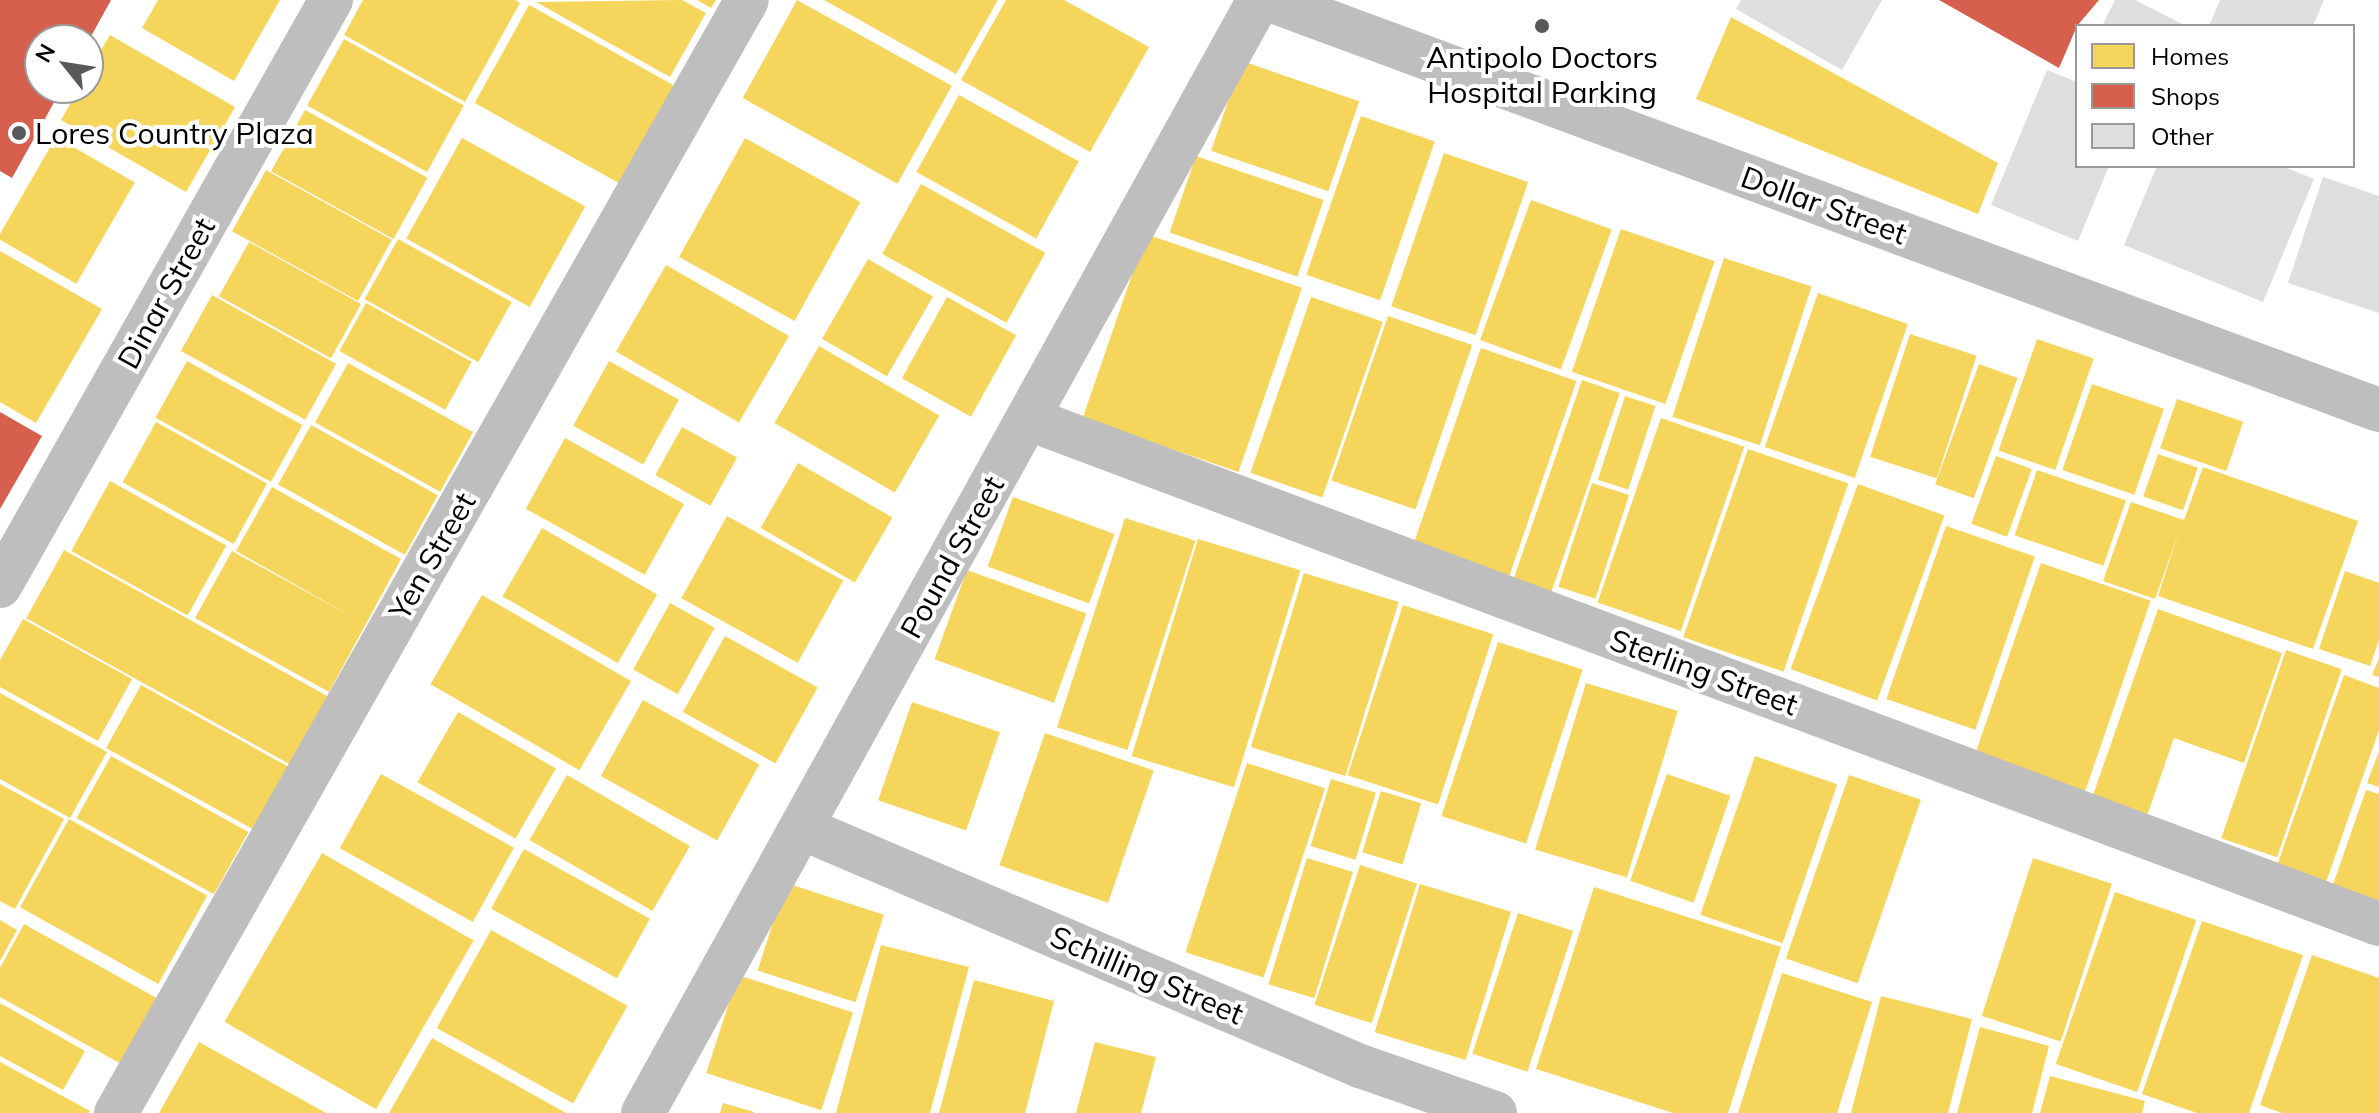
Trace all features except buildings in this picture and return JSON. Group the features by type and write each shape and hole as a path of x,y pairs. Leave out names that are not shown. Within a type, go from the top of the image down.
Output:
{"street":[{"name":"Dinar Street","path":"0,586 331,0"},
{"name":"Yen Street","path":"116,1113 747,0"},
{"name":"Pound Street","path":"643,1113 1259,0"},
{"name":"Dollar Street","path":"1270,0 2379,410"},
{"name":"Sterling Street","path":"1029,419 2379,924"},
{"name":"Schilling Street","path":"802,828 1360,1066 1495,1113"}],"place":[{"name":"Antipolo Doctors Hospital Parking","path":"1542,26"},
{"name":"Lores Country Plaza","path":"19,133"}]}
